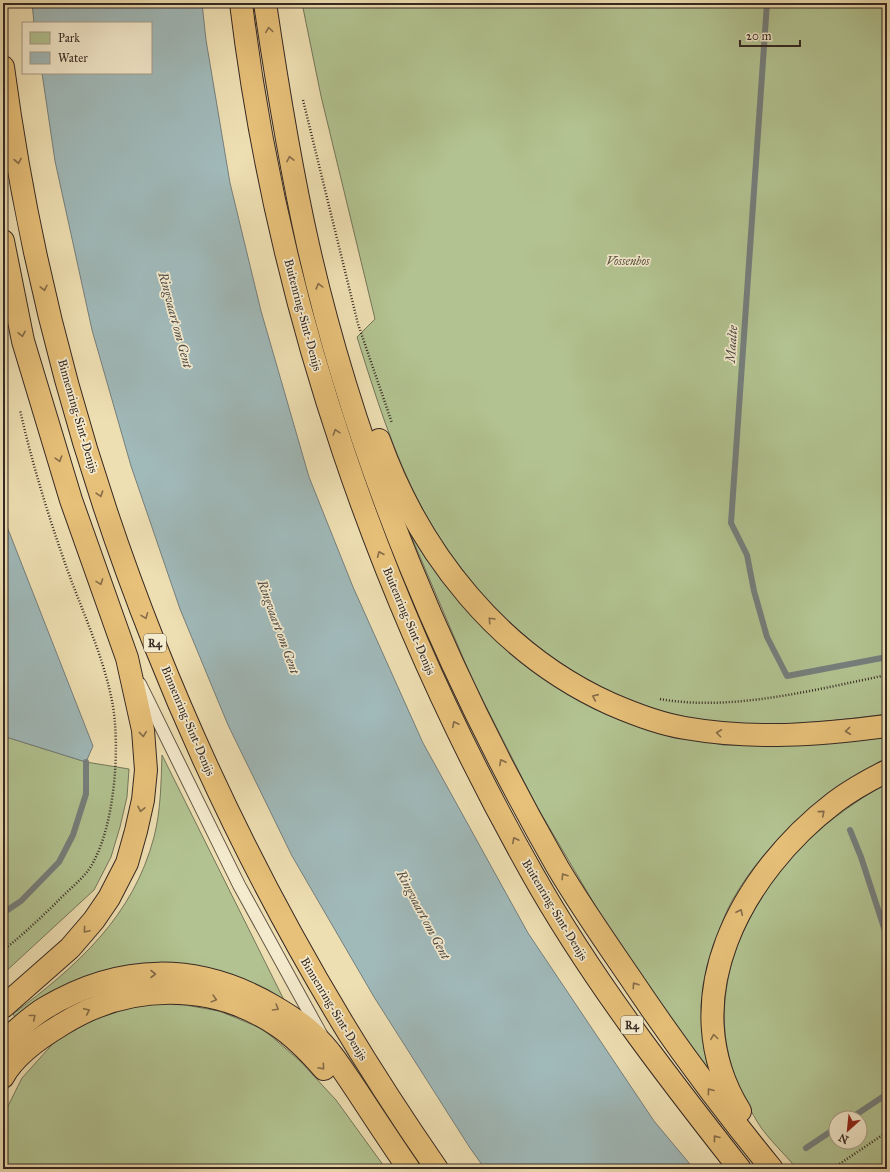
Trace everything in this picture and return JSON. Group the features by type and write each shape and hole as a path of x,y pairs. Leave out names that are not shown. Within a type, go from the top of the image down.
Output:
{"highway":[{"name":"Buitenring-Sint-Denijs","path":"241,3 250,78 280,230 304,324 340,444 378,549 443,703 533,874 592,969 675,1086 740,1169"},
{"path":"265,3 283,124 308,247 328,323 382,492 413,571 468,696 517,792 560,870 667,1033 770,1167"},
{"name":"Binnenring-Sint-Denijs","path":"3,67 9,115 29,223 51,317 86,450 114,538 170,684 226,808 296,945 368,1067 436,1169"},
{"path":"3,241 23,341 71,500 127,658 143,730 146,770 143,800 127,863 109,898 94,920 70,948 4,1006"},
{"path":"328,323 345,341 386,458 410,512 438,558 473,600 510,640 547,670 588,694 632,714 683,728 742,736 798,736 887,726"},
{"path":"770,1167 728,1092 717,1059 713,1028 713,992 723,948 744,904 767,868 797,834 835,802 887,771"},
{"path":"3,1042 44,1008 72,994 102,982 139,974 176,974 213,979 250,992 313,1034 336,1061 407,1166"},
{"path":"3,1077 24,1053 48,1033 71,1019 103,1003 137,994 175,992 213,998 248,1010 278,1026 305,1048 326,1071 381,1151 407,1166"}],"lane":[{"path":"127,658 239,885 336,1061"}],"path":[{"path":"303,99 358,324 394,430"},
{"path":"3,950 17,940 87,871 100,847 108,818 115,782 116,746 112,701 96,647 42,493 19,405"},
{"path":"657,698 672,701 713,702 776,697 887,675"},
{"path":"832,1169 887,1132"}],"green space":[{"name":"Vossenbos","path":"302,3 887,3 887,714 837,720 786,724 761,724 711,721 686,717 644,705 604,688 566,666 531,640 498,611 469,578 443,543 411,486 385,423 357,337 375,319 321,96"},
{"path":"406,524 493,637 542,677 587,702 651,729 723,745 800,745 887,735 887,759 842,786 820,801 800,818 763,856 747,877 728,908 712,955 703,1007 704,1040 716,1080 671,1020 599,912 536,805 473,681"},
{"path":"3,736 86,762 129,769 127,797 120,827 111,857 94,890 3,974"},
{"path":"162,755 284,1000 251,982 211,969 170,964 17,1020 13,1014 59,977 100,938 117,916 132,892 145,866 154,837 158,817"},
{"path":"887,782 887,1169 797,1169 758,1123 737,1082 729,1056 725,1027 725,997 731,968 740,939 753,912 769,886 787,862 807,841 846,810"},
{"path":"174,1003 219,1011 263,1029 300,1061 336,1100 386,1169 3,1169 3,1116 22,1078 58,1038 98,1017 137,1006"}],"water":[{"name":"Ringvaart om Gent","path":"32,3 202,3 206,40 230,183 261,311 309,477 353,587 423,743 528,933 654,1121 694,1169 485,1169 470,1148 374,997 292,856 228,725 180,609 131,466 92,330 55,161 42,74 152,74 152,22 34,22"},
{"path":"3,454 7,455 6,524 93,746 86,762 3,736"}],"waterway":[{"name":"Maalte","path":"767,3 731,523 747,555 754,591 767,637 787,676 887,657"},
{"path":"3,913 21,901 59,862 73,835 86,794 86,762"},
{"name":"Maalte","path":"850,830 861,857 887,937"},
{"path":"863,1110 887,1094"},
{"path":"806,1148 828,1133"}]}
